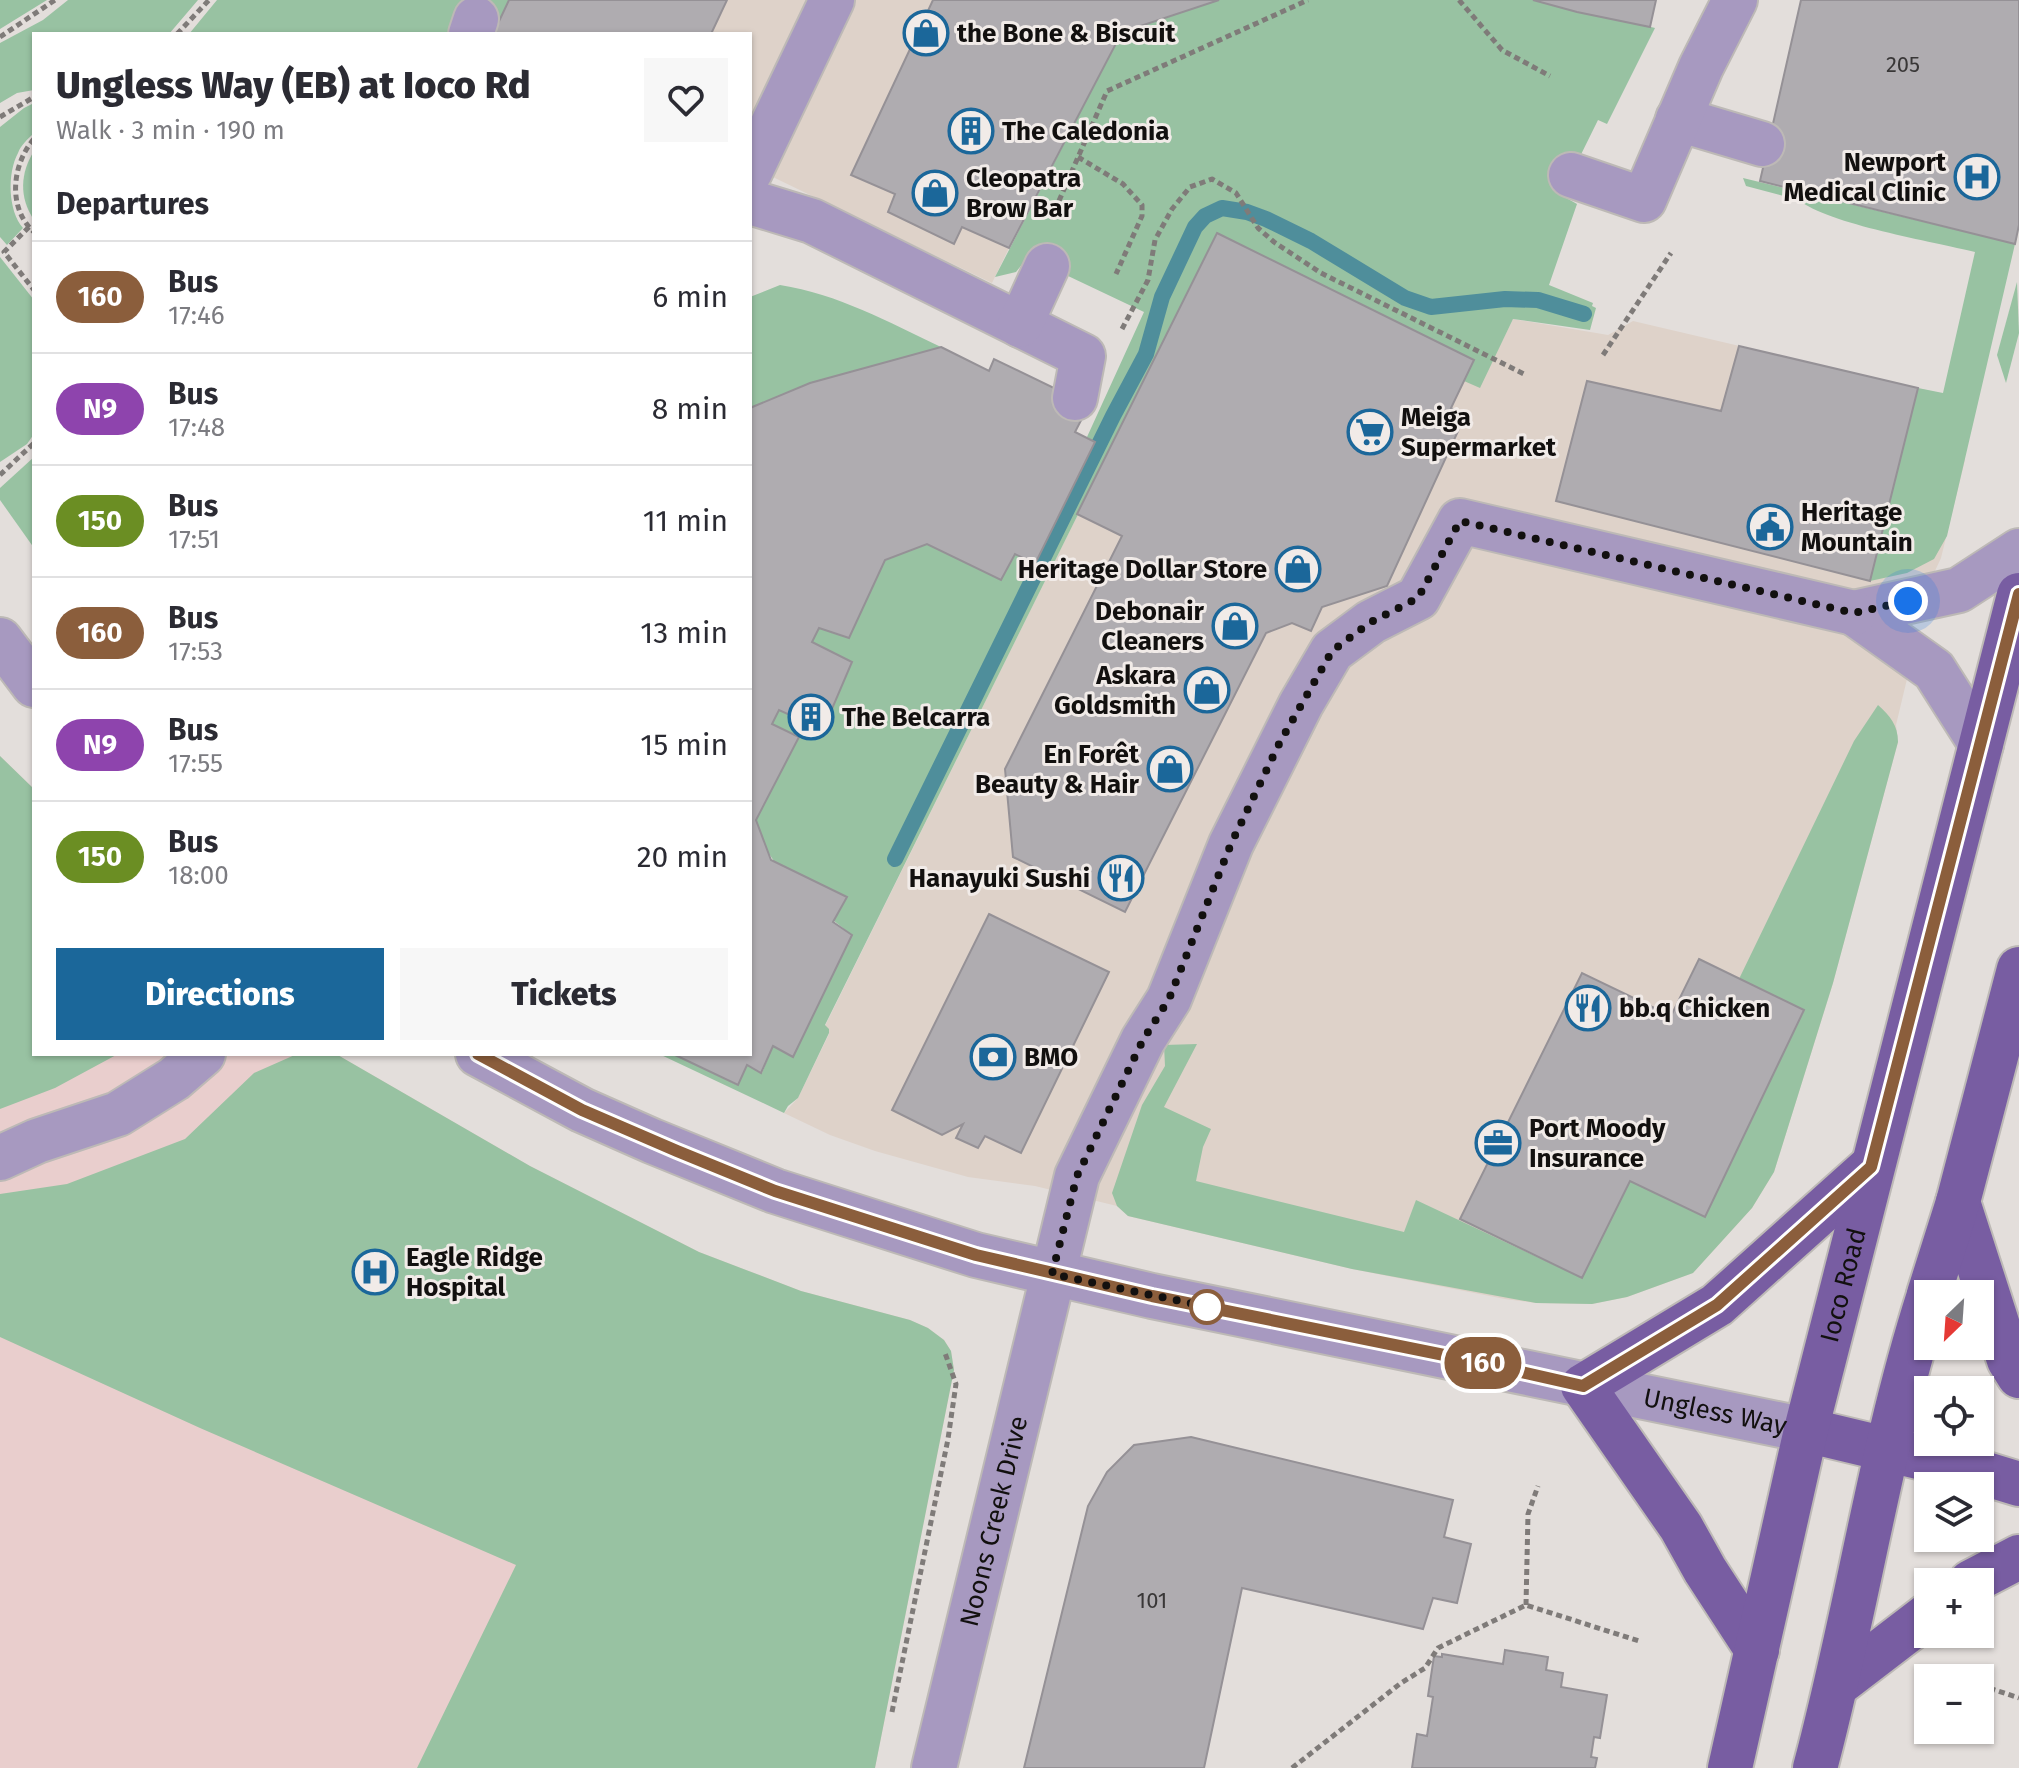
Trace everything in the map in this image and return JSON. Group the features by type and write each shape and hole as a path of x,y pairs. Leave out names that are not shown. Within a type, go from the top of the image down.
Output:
{"main road":[{"name":"Ioco Road","path":"1730,1768 1806,1430 2019,595"},
{"path":"1934,1280 1958,1202 2019,969"},
{"path":"1757,1650 1681,1527 1583,1386 1717,1305 1871,1167"},
{"path":"1958,1202 2009,1360 2019,1376"},
{"path":"1815,1768 1838,1684 1904,1373 1914,1342"},
{"path":"1806,1430 2019,1484"},
{"path":"1994,1570 2019,1557"},
{"path":"1838,1684 1914,1626"}],"street":[{"path":"752,168 832,0"},
{"path":"1571,175 1644,200 1678,119 1735,0"},
{"path":"1678,119 1762,144"},
{"path":"752,203 812,221 1083,356 1075,398"},
{"path":"1020,325 1047,247"},
{"name":"Noons Creek Drive","path":"934,1768 1077,1176 1143,1040 1169,999 1226,857 1280,742 1332,651 1371,622 1418,598 1460,521 1854,613"},
{"path":"1854,613 1959,590 2019,551"},
{"path":"1854,613 1934,670 1981,744"},
{"path":"0,640 32,682"},
{"path":"0,1158 37,1141 118,1114 174,1079 201,1056"},
{"name":"Ungless Way","path":"482,1056 582,1110 775,1191 976,1255 1052,1274 1583,1386 1806,1430"}],"path":[{"path":"0,37 55,0"},
{"path":"179,32 209,0"},
{"path":"1047,247 1078,157 1107,91 1308,0"},
{"path":"1459,0 1502,50 1550,76"},
{"path":"0,117 32,98"},
{"path":"32,141 17,168 15,189 19,209 31,230 2,250 32,288"},
{"path":"1078,157 1123,184 1142,205 1142,216 1116,274"},
{"path":"1083,356 1123,328 1148,280 1155,240 1172,209 1190,187 1212,179 1236,193 1258,228 1274,242 1321,273 1524,374"},
{"path":"1603,355 1671,253"},
{"path":"0,475 32,445"},
{"path":"890,1723 952,1412 956,1384 945,1353"},
{"path":"1526,1605 1528,1514 1538,1486"},
{"path":"1292,1768 1401,1683 1425,1668 1438,1648 1526,1605 1639,1641"},
{"path":"1994,1690 2019,1698"}],"shaded area":[{"path":"727,0 933,0 851,174 895,194 954,243 962,227 1009,248 992,283 752,167 752,32 712,32"},
{"path":"1217,233 1474,360 1479,388 1513,319 1608,335 1633,321 1943,394 1965,460 1941,558 1933,575 1923,579 1898,669 1907,679 1896,725 1898,742 1833,983 1774,1172 1752,1208 1693,1273 1627,1297 1592,1304 1505,1299 1352,1269 1128,1216 1117,1206 1035,1186 968,1177 875,1151 830,1135 784,1113 798,1098 829,1034 825,1026"},
{"name":"Eagle Ridge Hospital","path":"0,756 32,787 32,1056 339,1056 530,1166 699,1252 801,1291 910,1320 944,1340 951,1351 954,1370 875,1768 0,1768"}],"green space":[{"path":"0,0 47,0 0,29"},
{"path":"68,0 198,0 171,32 32,32 32,90 17,93 0,103 0,43 43,20"},
{"path":"217,0 510,0 496,29 460,11 448,32 191,32"},
{"path":"1219,0 1544,0 1655,28 1607,124 1598,120 1561,195 1577,204 1549,285 1593,303 1592,306 1596,308 1590,330 1513,319 1480,388 1464,381 1474,360 1217,234 825,1025 829,1033 798,1098 784,1113 663,1056 677,1056 737,1085 747,1065 762,1073 773,1046 793,1056 852,935 824,913 778,866 766,850 756,817 772,724 779,710 823,730 852,662 812,642 819,628 849,638 885,560 927,544 1001,580 1015,554 1035,564 1095,442 1087,437 1144,312 1028,257 1016,272 995,277 1122,32"},
{"path":"32,104 32,135 19,150 11,181 14,212 23,228 7,245 0,237 0,127"},
{"path":"32,154 32,217 23,186"},
{"path":"1743,178 2015,244 1947,536 1934,559 1907,573 1870,581 1918,388 1943,393 1975,252 1833,217 1799,200 1746,186"},
{"path":"0,257 32,297 32,437 27,444 0,462"},
{"path":"2017,282 2019,333 2006,383 1997,355"},
{"path":"780,285 801,289 842,302 941,347 752,408 752,296"},
{"path":"32,459 32,545 0,500 0,488"},
{"path":"1878,705 1892,721 1898,742 1833,983 1774,1172 1752,1208 1693,1273 1627,1297 1592,1304 1536,1303 1352,1269 1128,1216 1117,1206 1112,1193 1142,1105 1165,1066 1164,1045 1197,1044 1164,1107 1211,1129 1203,1147 1196,1181 1404,1232 1416,1200 1582,1278 1630,1181 1705,1217 1804,1011 1739,979 1854,741"},
{"path":"0,756 32,787 32,1056 114,1056 55,1088 0,1109"},
{"name":"Eagle Ridge Hospital","path":"292,1056 339,1056 530,1166 699,1252 801,1291 910,1320 944,1340 951,1351 954,1370 875,1768 417,1768 516,1565 200,1428 0,1337 0,1194 67,1184 185,1139 254,1073"}],"building":[{"path":"509,0 727,0 712,32 494,32"},
{"name":"The Caledonia","path":"933,0 1219,0 1122,32 1009,248 962,227 954,244 888,212 895,194 851,175"},
{"path":"1533,0 1656,0 1650,27"},
{"path":"1801,0 2019,0 2019,225 2015,244 1760,181"},
{"path":"1217,233 1474,360 1451,408 1465,416 1387,586 1322,607 1311,631 1292,623 1266,633 1125,912 1013,857 1005,769 1122,536 1077,514"},
{"path":"1739,346 1918,388 1870,581 1556,501 1587,381 1721,411"},
{"name":"The Belcarra","path":"941,347 989,371 994,359 1089,405 1075,432 1095,442 1035,564 1015,554 1001,580 927,544 885,560 849,638 819,628 812,642 852,662 823,730 779,710 772,724 799,737 756,820 771,860 847,897 833,922 852,935 793,1057 773,1046 761,1073 747,1065 738,1085 677,1056 752,1056 752,407 810,383"},
{"name":"BMO","path":"989,914 1109,972 1021,1153 985,1136 978,1148 956,1138 963,1124 942,1135 892,1110"},
{"path":"1699,959 1804,1010 1705,1217 1630,1181 1582,1278 1460,1219 1582,973 1671,1016"},
{"path":"1191,1437 1453,1500 1444,1537 1471,1544 1457,1603 1433,1598 1423,1629 1242,1588 1204,1768 1024,1768 1088,1506 1107,1472 1134,1445"},
{"path":"1505,1650 1548,1657 1546,1670 1563,1673 1561,1687 1607,1695 1600,1738 1594,1737 1591,1757 1597,1758 1595,1768 1412,1768 1417,1734 1427,1736 1433,1697 1428,1696 1434,1656 1442,1657 1442,1654 1503,1664"}],"waterway":[{"path":"895,859 1146,354 1162,297 1195,227 1205,216 1222,208 1266,219 1311,241 1405,298 1431,307 1505,299 1538,300 1584,314"}],"bus line":[{"name":"160","path":"482,1056 582,1110 775,1191 976,1255 1152,1296 1583,1386 1666,1333 1717,1305 1871,1167 2019,594"}],"place":[{"name":"the Bone & Biscuit","path":"926,33"},
{"name":"The Caledonia","path":"971,131"},
{"name":"Newport Medical Clinic","path":"1977,177"},
{"name":"Cleopatra Brow Bar","path":"935,193"},
{"name":"Meiga Supermarket","path":"1370,432"},
{"name":"Heritage Mountain","path":"1770,527"},
{"name":"Heritage Dollar Store","path":"1298,569"},
{"name":"Debonair Cleaners","path":"1235,626"},
{"name":"Askara Goldsmith","path":"1207,690"},
{"name":"The Belcarra","path":"811,717"},
{"name":"En Forêt Beauty & Hair","path":"1170,769"},
{"name":"Hanayuki Sushi","path":"1121,878"},
{"name":"bb.q Chicken","path":"1588,1008"},
{"name":"BMO","path":"993,1057"},
{"name":"Port Moody Insurance","path":"1498,1143"},
{"name":"Eagle Ridge Hospital","path":"375,1272"}],"route":[{"path":"1207,1307 1213,1308 1052,1274 1077,1176 1143,1040 1169,999 1231,844 1263,775 1316,678 1332,651 1371,622 1418,598 1460,521 1854,613 1908,601"}]}
